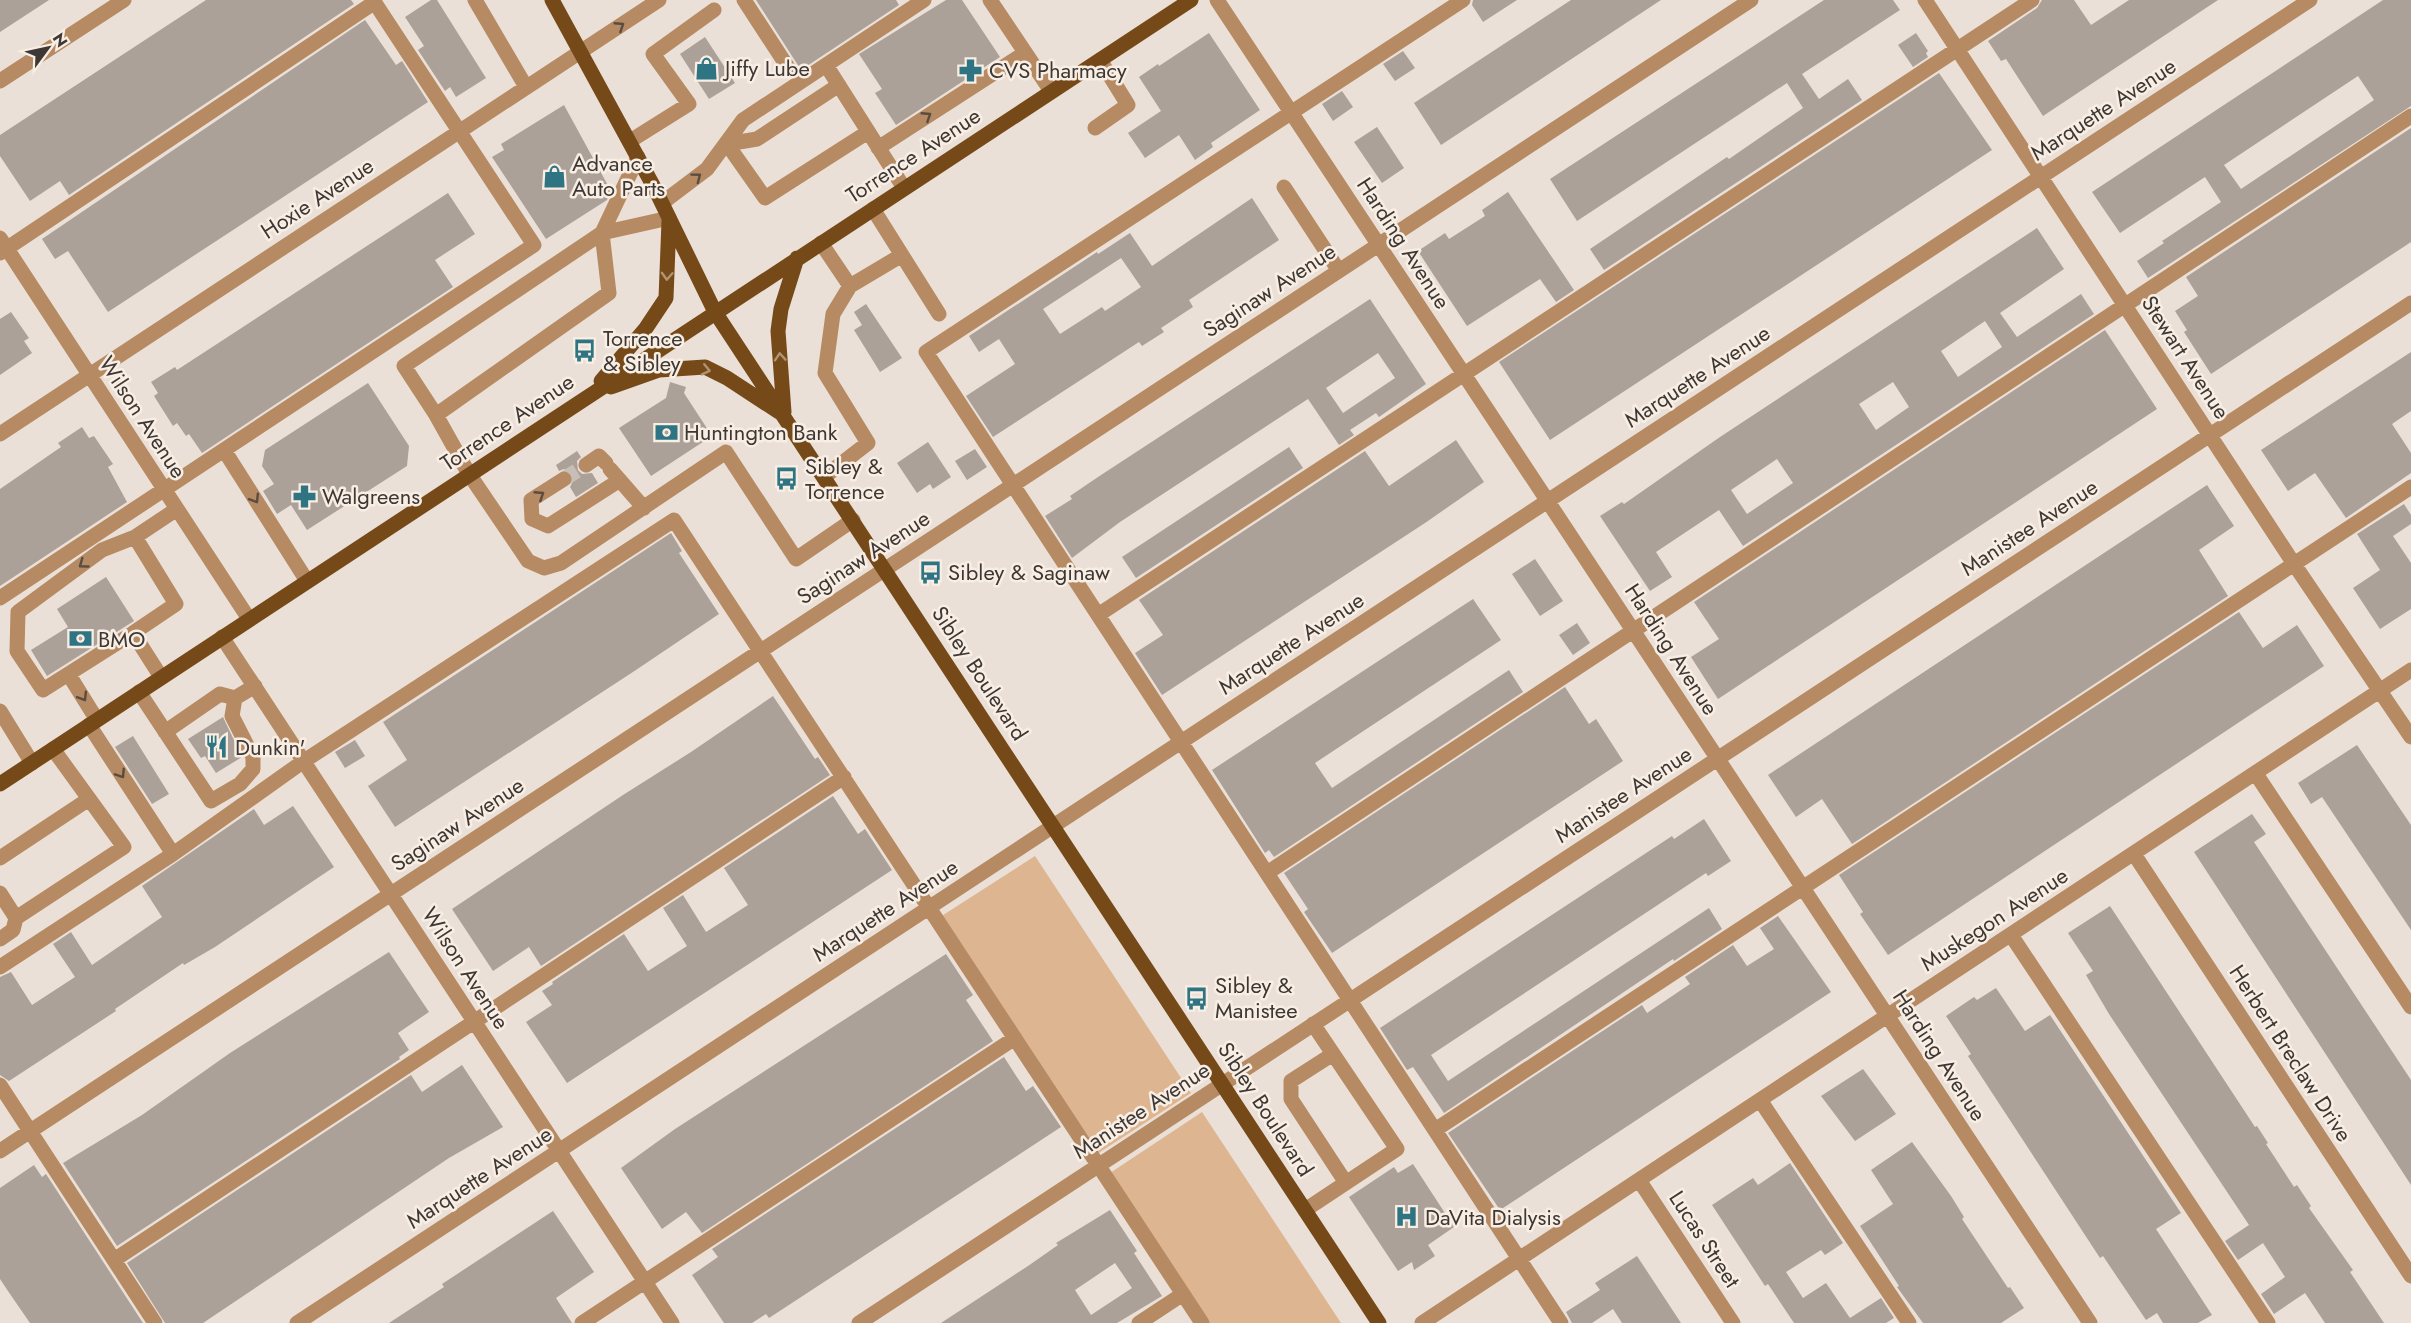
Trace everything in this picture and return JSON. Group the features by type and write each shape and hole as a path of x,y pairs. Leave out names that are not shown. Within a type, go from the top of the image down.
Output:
{"main road":[{"name":"Sibley Boulevard","path":"552,0 630,141 715,312 1379,1323"},
{"name":"Torrence Avenue","path":"0,784 589,394 1191,0"},
{"path":"589,394 646,328 666,298 669,218"},
{"path":"784,415 778,331 781,309 797,258"},
{"path":"589,394 659,370 705,368 727,378 784,415"}],"street":[{"path":"0,81 124,0"},
{"path":"475,0 526,87"},
{"name":"Hoxie Avenue","path":"0,434 659,0"},
{"path":"744,0 789,69"},
{"path":"662,203 707,169 743,120 924,0"},
{"path":"990,0 1051,92"},
{"name":"Harding Avenue","path":"1217,0 2090,1323"},
{"path":"1463,0 926,352 1561,1323"},
{"name":"Saginaw Avenue","path":"0,1151 1751,0"},
{"name":"Stewart Avenue","path":"1924,0 2294,564 2411,737"},
{"path":"1098,615 2032,0"},
{"name":"Marquette Avenue","path":"297,1323 2310,0"},
{"path":"0,598 534,245 374,1 2,247"},
{"path":"630,141 689,104 653,54 714,10"},
{"path":"878,148 1025,53"},
{"path":"1095,128 1128,105 1100,60"},
{"path":"826,65 904,188"},
{"path":"727,144 757,139 839,85"},
{"path":"1267,873 2411,116"},
{"path":"727,144 765,198 868,132"},
{"path":"436,415 609,293 602,233 638,157"},
{"path":"1284,187 1339,271"},
{"path":"873,209 939,314"},
{"path":"669,218 602,233 404,366 436,415 469,474 528,561 544,568 561,563 726,452 796,559 853,520"},
{"path":"821,243 850,286"},
{"name":"Wilson Avenue","path":"2,247 89,375 249,620"},
{"path":"824,477 868,443 825,373 833,314 850,286 902,255"},
{"name":"Manistee Avenue","path":"859,1323 2411,303"},
{"path":"224,450 307,581"},
{"path":"586,465 599,456 644,507"},
{"path":"532,519 548,526 612,471"},
{"path":"532,519 531,500 564,479"},
{"path":"1436,1130 2411,488"},
{"path":"135,537 176,604 43,690 17,651 18,612 102,550 135,537 177,509"},
{"path":"509,534 532,519"},
{"path":"0,967 173,854 304,761 674,520 1202,1323"},
{"path":"133,633 162,677"},
{"name":"Wilson Avenue","path":"222,637 672,1323"},
{"name":"Muskegon Avenue","path":"1422,1323 2411,670"},
{"path":"69,675 93,723 173,854"},
{"path":"165,732 220,694 235,698 255,686"},
{"path":"140,692 211,801 240,784 253,769 253,757 232,716 235,698"},
{"path":"0,711 32,763"},
{"path":"16,918 124,847 53,749"},
{"path":"2256,774 2411,1007"},
{"path":"114,1260 844,777"},
{"path":"0,858 89,799"},
{"name":"Herbert Breclaw Drive","path":"2134,854 2411,1276"},
{"path":"0,893 16,918 14,930 0,939"},
{"path":"2011,935 2268,1323"},
{"path":"1305,1210 1396,1149 1313,1024"},
{"path":"582,1323 1015,1038"},
{"path":"1333,1054 1291,1081 1292,1099 1346,1183"},
{"path":"0,1085 155,1323"},
{"path":"1760,1100 1909,1323"},
{"name":"Lucas Street","path":"1639,1180 1733,1323"},
{"path":"1139,1323 1183,1294"}],"shaded area":[{"path":"1035,856 1191,1093 1097,1154 940,917"},
{"path":"1202,1112 1341,1323 1207,1323 1110,1173"}],"building":[{"path":"0,0 49,0 0,32"},
{"path":"206,0 351,0 354,4 69,195 60,181 30,201 0,156 0,135"},
{"path":"431,0 437,0 486,78 456,97 450,87 445,91 418,50 424,46 405,17"},
{"path":"756,0 896,0 899,5 801,70"},
{"name":"CVS Pharmacy","path":"946,0 962,0 1000,57 896,125 875,93 882,89 859,54"},
{"path":"1473,0 1517,0 1483,22 1472,5"},
{"path":"1571,0 1661,0 1441,145 1414,103"},
{"path":"1824,0 1893,0 1900,10 1802,74 1819,99 1848,79 1862,100 1604,270 1590,249 1803,108 1787,83 1577,221 1550,179"},
{"path":"2042,0 2074,0 2091,25 2129,0 2218,0 2043,116 2006,59 2001,61 1988,41 2037,8"},
{"path":"2383,0 2411,0 2411,106 2148,278 2137,261 2164,243 2162,241 2221,202 2205,177 2120,233 2092,192","holes":["2358,76 2374,100 2241,189 2224,165"]},
{"path":"365,20 396,65 402,61 428,102 108,312 68,251 55,259 42,239"},
{"path":"1209,33 1260,110 1211,143 1213,147 1195,160 1179,135 1145,158 1128,133 1161,111 1139,77"},
{"path":"1916,33 1928,51 1926,53 1928,57 1913,67 1898,45"},
{"name":"Jiffy Lube","path":"705,37 735,83 709,99 680,54"},
{"path":"1403,51 1415,68 1395,81 1383,64"},
{"path":"1939,73 1992,150 1550,440 1499,362"},
{"path":"1342,91 1353,107 1333,121 1322,104"},
{"name":"Advance Auto Parts","path":"564,105 611,191 607,200 546,239 492,157 504,150 501,144"},
{"path":"1377,127 1404,168 1382,183 1354,142"},
{"path":"2411,128 2411,242 2211,374 2184,332 2187,330 2175,311 2198,296 2186,277"},
{"path":"1508,192 1574,290 1556,302 1540,279 1467,326 1418,251 1445,233 1449,239 1485,216 1482,210"},
{"path":"448,193 475,234 435,260 453,287 202,453 189,434 186,436 177,423 173,426 154,396 158,393 151,382 175,367 177,370"},
{"path":"1252,198 1279,240 1189,300 1193,307 1161,328 1164,332 1142,346 1139,342 993,437 966,396 1015,364 999,339 979,352 969,336 1130,233 1152,266","holes":["1121,258 1141,287 1105,311 1102,307 1060,334 1043,309"]},
{"path":"2037,228 2064,269 2000,313 2017,337 2081,294 2094,314 1743,546 1719,510 1656,552 1672,577 1650,591 1600,516 1622,502 1624,504 1720,437","holes":["1985,321 2002,347 1958,377 1941,351","1893,382 1909,407 1876,430 1859,404","1777,459 1793,483 1747,514 1731,490"]},
{"path":"1370,299 1426,384 1379,417 1376,413 1350,430 1354,435 1339,445 1308,399 1120,522 1072,558 1045,516 1072,499 1070,496","holes":["1378,353 1395,378 1343,413 1326,388"]},
{"path":"866,304 902,358 880,372 854,330 862,325 854,312"},
{"path":"11,312 29,338 24,341 32,353 0,375 0,319"},
{"path":"2105,330 2157,409 1718,699 1691,657 1719,639 1694,602"},
{"path":"2411,352 2411,411 2392,424 2411,453 2411,473 2346,518 2315,473 2288,491 2261,450"},
{"name":"Huntington Bank","path":"670,382 686,387 684,393 712,436 651,476 619,428 666,398"},
{"name":"Walgreens","path":"368,383 409,446 407,466 307,530 291,505 277,514 263,491 274,484 262,466 265,450"},
{"path":"82,427 89,438 94,436 113,464 108,467 127,502 0,586 0,489 61,447 58,443"},
{"path":"1456,440 1484,482 1162,695 1135,653 1163,635 1139,600 1365,451 1389,486"},
{"path":"928,442 951,477 933,489 930,484 917,493 897,463"},
{"path":"1289,447 1303,468 1136,578 1122,557"},
{"path":"975,449 987,467 967,480 955,461"},
{"path":"577,451 581,457 577,461 578,470 582,474 592,473 598,483 576,497 570,487 574,479 572,473 564,469 559,471 556,465"},
{"path":"2207,485 2234,526 2199,550 2228,596 1852,844 1822,799 1796,817 1768,775"},
{"path":"2404,504 2411,515 2411,524 2393,536 2411,563 2411,609 2380,629 2353,588 2380,570 2357,534"},
{"path":"671,533 682,551 679,553 719,614 395,827 368,786 407,760 383,722"},
{"path":"1535,559 1563,601 1540,616 1512,574"},
{"name":"BMO","path":"106,577 134,621 47,676 31,650 68,627 57,609"},
{"path":"1473,599 1501,640 1315,763 1332,788 1509,670 1523,692 1274,857 1269,850 1265,853 1212,770"},
{"path":"2239,612 2263,648 2297,625 2324,666 1888,955 1860,914 1863,912 1839,875"},
{"path":"1577,623 1590,643 1573,655 1559,635"},
{"path":"1565,687 1589,724 1596,719 1623,761 1332,953 1304,912 1308,909 1284,873"},
{"path":"773,696 815,759 818,757 830,775 541,966 529,947 493,971 452,909"},
{"name":"Dunkin'","path":"223,717 242,757 216,773 205,756 201,758 188,739"},
{"path":"133,736 169,794 152,804 115,747"},
{"path":"355,740 365,756 345,768 335,752"},
{"path":"2357,745 2411,825 2411,930 2322,797 2311,804 2298,783"},
{"path":"833,796 858,834 865,829 892,870 567,1083 526,1022 552,1005 542,991 624,934 648,971 687,946 663,908 683,895 706,932 748,905 724,868"},
{"path":"293,806 334,867 215,947 184,965 183,963 115,1009 116,1011 9,1081 0,1075 0,977 11,972 32,1005 75,977 53,944 71,932 92,965 162,917 142,886 254,809 264,825"},
{"path":"2252,814 2266,834 2254,842 2411,1080 2411,1185 2194,852"},
{"path":"1704,819 1731,861 1708,876 1706,873 1431,1055 1448,1081 1709,908 1722,929 1674,961 1673,959 1444,1113 1413,1067 1407,1070 1380,1028 1672,836 1674,839"},
{"path":"2110,906 2255,1127 2257,1126 2294,1187 2297,1185 2311,1206 2309,1208 2353,1270 2350,1272 2384,1323 2325,1323 2305,1293 2274,1314 2261,1294 2285,1277 2263,1243 2238,1260 2225,1241 2249,1225 2109,1014 2086,975 2093,971 2068,933"},
{"path":"1778,916 1831,992 1500,1210 1448,1133 1642,1005 1647,1013 1690,984 1685,977 1733,945 1747,966 1774,949 1760,928"},
{"path":"389,952 429,1012 398,1033 409,1050 399,1057 400,1059 117,1246 63,1163 142,1115 230,1053"},
{"path":"946,954 973,995 966,1000 993,1041 702,1233 686,1212 662,1229 621,1168 675,1129"},
{"path":"1996,988 2025,1031 2050,1015 2181,1213 2156,1229 2212,1315 2198,1323 2163,1323 2157,1313 2146,1320 2103,1256 2100,1258 1968,1056 1971,1054 1946,1016 1974,997 1977,1000"},
{"path":"1004,1057 1026,1091 1033,1086 1061,1127 769,1318 766,1314 752,1323 724,1323 692,1275 718,1257 712,1249"},
{"path":"462,1065 503,1127 449,1158 203,1323 165,1323 127,1263 411,1075 422,1092"},
{"path":"1863,1069 1896,1114 1855,1141 1821,1096"},
{"path":"1912,1142 1951,1196 1964,1217 1962,1219 2024,1308 2001,1323 1923,1323 1897,1287 1899,1286 1860,1226 1893,1204 1871,1170"},
{"path":"1790,1163 1843,1243 1825,1255 1821,1250 1786,1272 1803,1298 1826,1283 1850,1318 1881,1298 1894,1318 1886,1323 1794,1323 1768,1284 1765,1286 1712,1205 1753,1178 1758,1185"},
{"name":"DaVita Dialysis","path":"1413,1164 1454,1227 1428,1245 1435,1256 1414,1270 1412,1262 1398,1271 1349,1197 1394,1167 1398,1173"},
{"path":"34,1165 42,1177 46,1174 143,1323 30,1323 0,1279 0,1188"},
{"path":"1110,1210 1137,1251 1134,1253 1162,1296 1117,1323 941,1323 1028,1266 1058,1245 1056,1243","holes":["1115,1263 1132,1288 1091,1315 1075,1290"]},
{"path":"553,1211 594,1272 556,1298 572,1323 389,1323 444,1287 442,1284"},
{"path":"1637,1256 1681,1323 1622,1323 1613,1309 1592,1323 1572,1323 1566,1312 1600,1290 1595,1283"}],"tunnel":[{"path":"564,479 586,465"}],"place":[{"name":"Jiffy Lube","path":"707,68"},
{"name":"CVS Pharmacy","path":"971,70"},
{"name":"Advance Auto Parts","path":"554,176"},
{"name":"Torrence & Sibley","path":"585,351"},
{"name":"Huntington Bank","path":"666,432"},
{"name":"Sibley & Torrence","path":"787,479"},
{"name":"Walgreens","path":"304,496"},
{"name":"Sibley & Saginaw","path":"930,572"},
{"name":"BMO","path":"80,639"},
{"name":"Dunkin'","path":"217,747"},
{"name":"Sibley & Manistee","path":"1197,998"},
{"name":"DaVita Dialysis","path":"1407,1217"}]}
